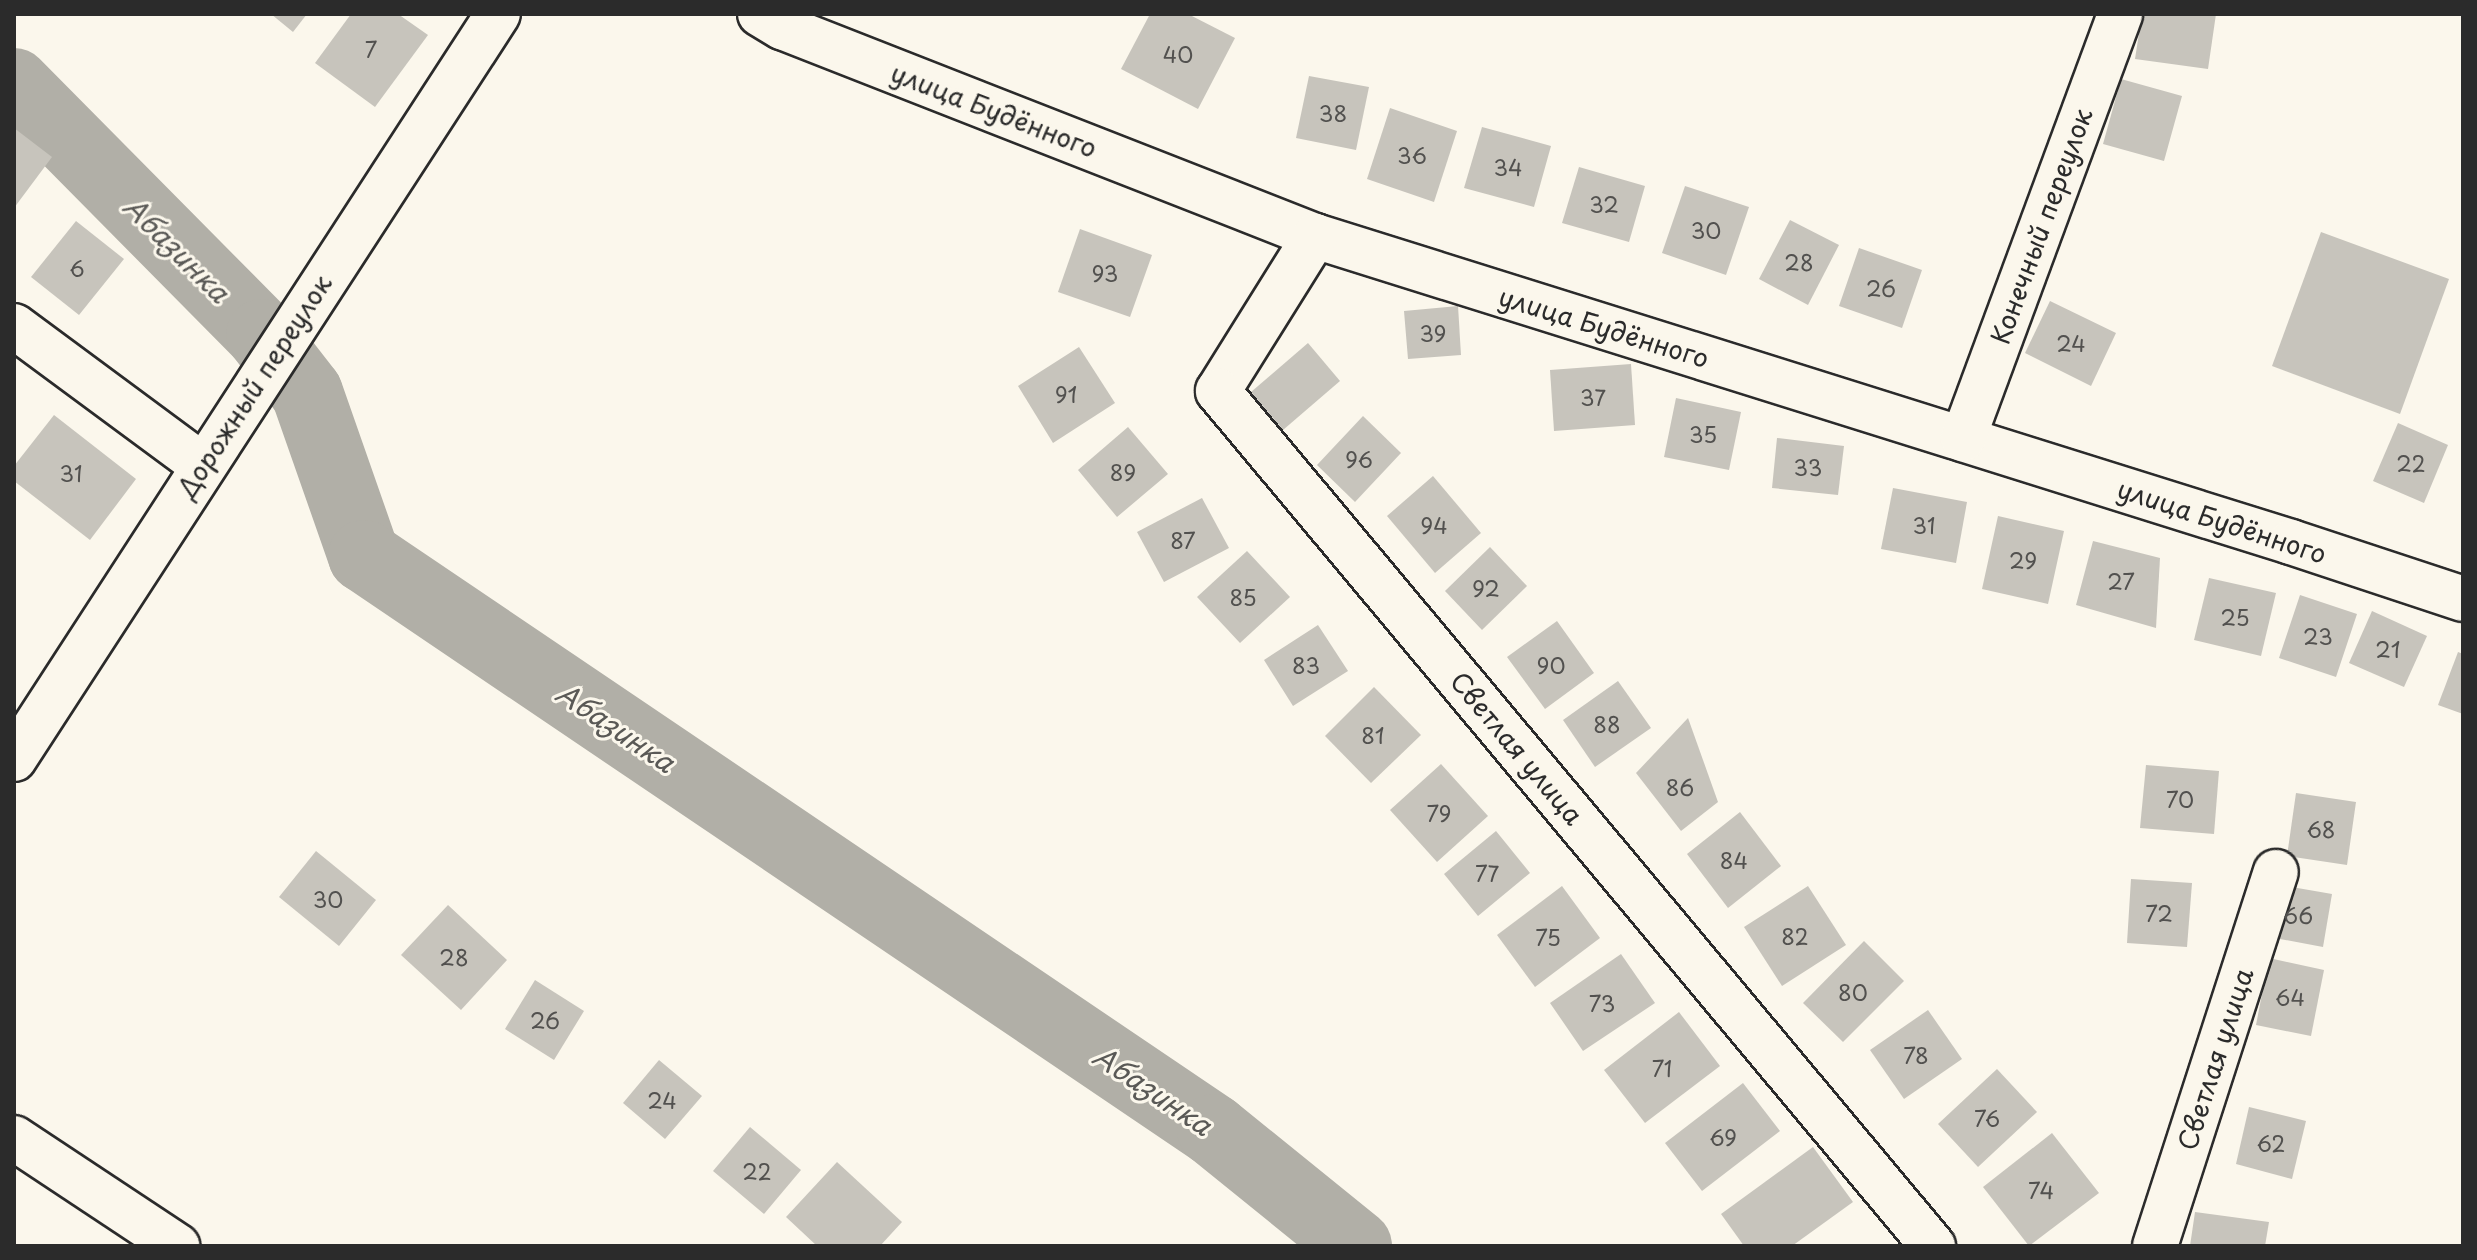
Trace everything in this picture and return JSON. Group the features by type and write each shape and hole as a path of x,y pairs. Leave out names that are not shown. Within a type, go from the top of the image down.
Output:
{"street":[{"name":"улица Будённого","path":"760,14 782,27 1315,236 2463,599"},
{"name":"Конечный переулок","path":"1963,439 2120,14"},
{"name":"Дорожный переулок","path":"14,759 492,16"},
{"name":"Светлая улица","path":"1315,236 1218,391 1933,1246"},
{"path":"14,326 202,465"},
{"name":"Светлая улица","path":"2155,1246 2276,872"},
{"path":"14,1138 177,1246"},
{"path":"14,1168 131,1246"}],"building":[{"path":"271,14 307,14 293,32"},
{"path":"351,14 398,14 428,35 375,107 315,63"},
{"path":"1150,14 1188,14 1235,38 1198,109 1121,69"},
{"path":"2142,14 2216,14 2208,69 2135,59"},
{"path":"1309,76 1369,87 1356,150 1296,138"},
{"path":"2121,79 2182,96 2164,161 2103,144"},
{"path":"1390,108 1457,131 1434,202 1367,179"},
{"path":"1482,127 1551,146 1534,207 1464,188"},
{"path":"14,128 52,157 14,208"},
{"path":"1579,167 1645,186 1629,242 1562,223"},
{"path":"1685,186 1749,207 1726,275 1662,253"},
{"path":"1790,220 1839,245 1808,305 1759,279"},
{"path":"76,221 124,259 79,315 31,277"},
{"path":"1080,229 1152,255 1130,317 1058,292"},
{"path":"2321,232 2449,279 2400,414 2272,366"},
{"path":"1859,248 1922,270 1902,328 1839,306"},
{"path":"2050,301 2116,333 2091,386 2025,353"},
{"path":"1458,306 1461,355 1408,359 1404,311"},
{"path":"1308,343 1340,381 1283,430 1251,392"},
{"path":"1079,347 1115,403 1053,443 1018,386"},
{"path":"1631,364 1635,425 1554,431 1550,370"},
{"path":"1676,398 1741,412 1729,470 1664,457"},
{"path":"54,415 136,479 90,540 14,481 14,466"},
{"path":"1363,416 1401,453 1355,502 1317,465"},
{"path":"2398,423 2448,445 2424,503 2373,481"},
{"path":"1128,427 1168,474 1117,517 1078,470"},
{"path":"1777,438 1844,446 1838,495 1772,488"},
{"path":"1433,476 1481,533 1435,573 1387,516"},
{"path":"1893,488 1967,502 1956,563 1881,549"},
{"path":"1202,498 1229,548 1164,582 1137,532"},
{"path":"1998,516 2064,531 2048,604 1982,589"},
{"path":"2093,541 2160,558 2156,628 2076,605"},
{"path":"1490,547 1527,586 1482,630 1445,591"},
{"path":"1247,551 1290,597 1240,643 1197,597"},
{"path":"2209,578 2276,593 2261,656 2194,640"},
{"path":"2300,595 2357,614 2336,677 2279,658"},
{"path":"2372,611 2427,636 2404,687 2349,663"},
{"path":"1557,621 1594,673 1545,709 1507,657"},
{"path":"1318,625 1348,671 1293,706 1264,660"},
{"path":"2458,652 2463,654 2463,714 2438,705"},
{"path":"1618,681 1651,728 1595,767 1563,720"},
{"path":"1374,687 1421,735 1371,783 1325,736"},
{"path":"1688,718 1718,802 1681,831 1636,773"},
{"path":"1441,764 1488,816 1437,862 1390,810"},
{"path":"2146,765 2219,771 2214,834 2140,828"},
{"path":"2296,793 2356,802 2347,865 2287,856"},
{"path":"1740,812 1781,866 1728,908 1687,854"},
{"path":"1496,831 1530,873 1478,916 1444,874"},
{"path":"316,851 376,900 339,946 279,897"},
{"path":"2131,879 2192,883 2187,947 2127,943"},
{"path":"2274,884 2332,894 2323,947 2264,936"},
{"path":"1562,886 1600,938 1535,987 1497,935"},
{"path":"1808,886 1846,945 1782,986 1744,927"},
{"path":"448,905 507,960 461,1010 401,955"},
{"path":"1864,941 1904,981 1843,1042 1803,1003"},
{"path":"1621,954 1655,1003 1583,1051 1550,1003"},
{"path":"2269,958 2324,970 2311,1036 2256,1025"},
{"path":"535,980 584,1011 554,1060 505,1029"},
{"path":"1928,1010 1962,1059 1904,1099 1870,1050"},
{"path":"1679,1012 1720,1066 1645,1123 1604,1070"},
{"path":"659,1060 702,1096 665,1139 623,1103"},
{"path":"1997,1069 2037,1112 1978,1167 1938,1124"},
{"path":"1743,1083 1780,1131 1702,1191 1665,1143"},
{"path":"2249,1107 2306,1121 2292,1179 2236,1164"},
{"path":"750,1127 801,1170 764,1214 713,1171"},
{"path":"2052,1133 2099,1193 2029,1246 1983,1187"},
{"path":"1813,1147 1853,1202 1792,1246 1744,1246 1721,1214"},
{"path":"837,1162 902,1222 880,1246 817,1246 786,1217"},
{"path":"2195,1212 2269,1222 2265,1246 2190,1246"}],"waterway":[{"name":"Абазинка","path":"14,84 262,335 307,393 364,556 1213,1130 1356,1246"}]}
